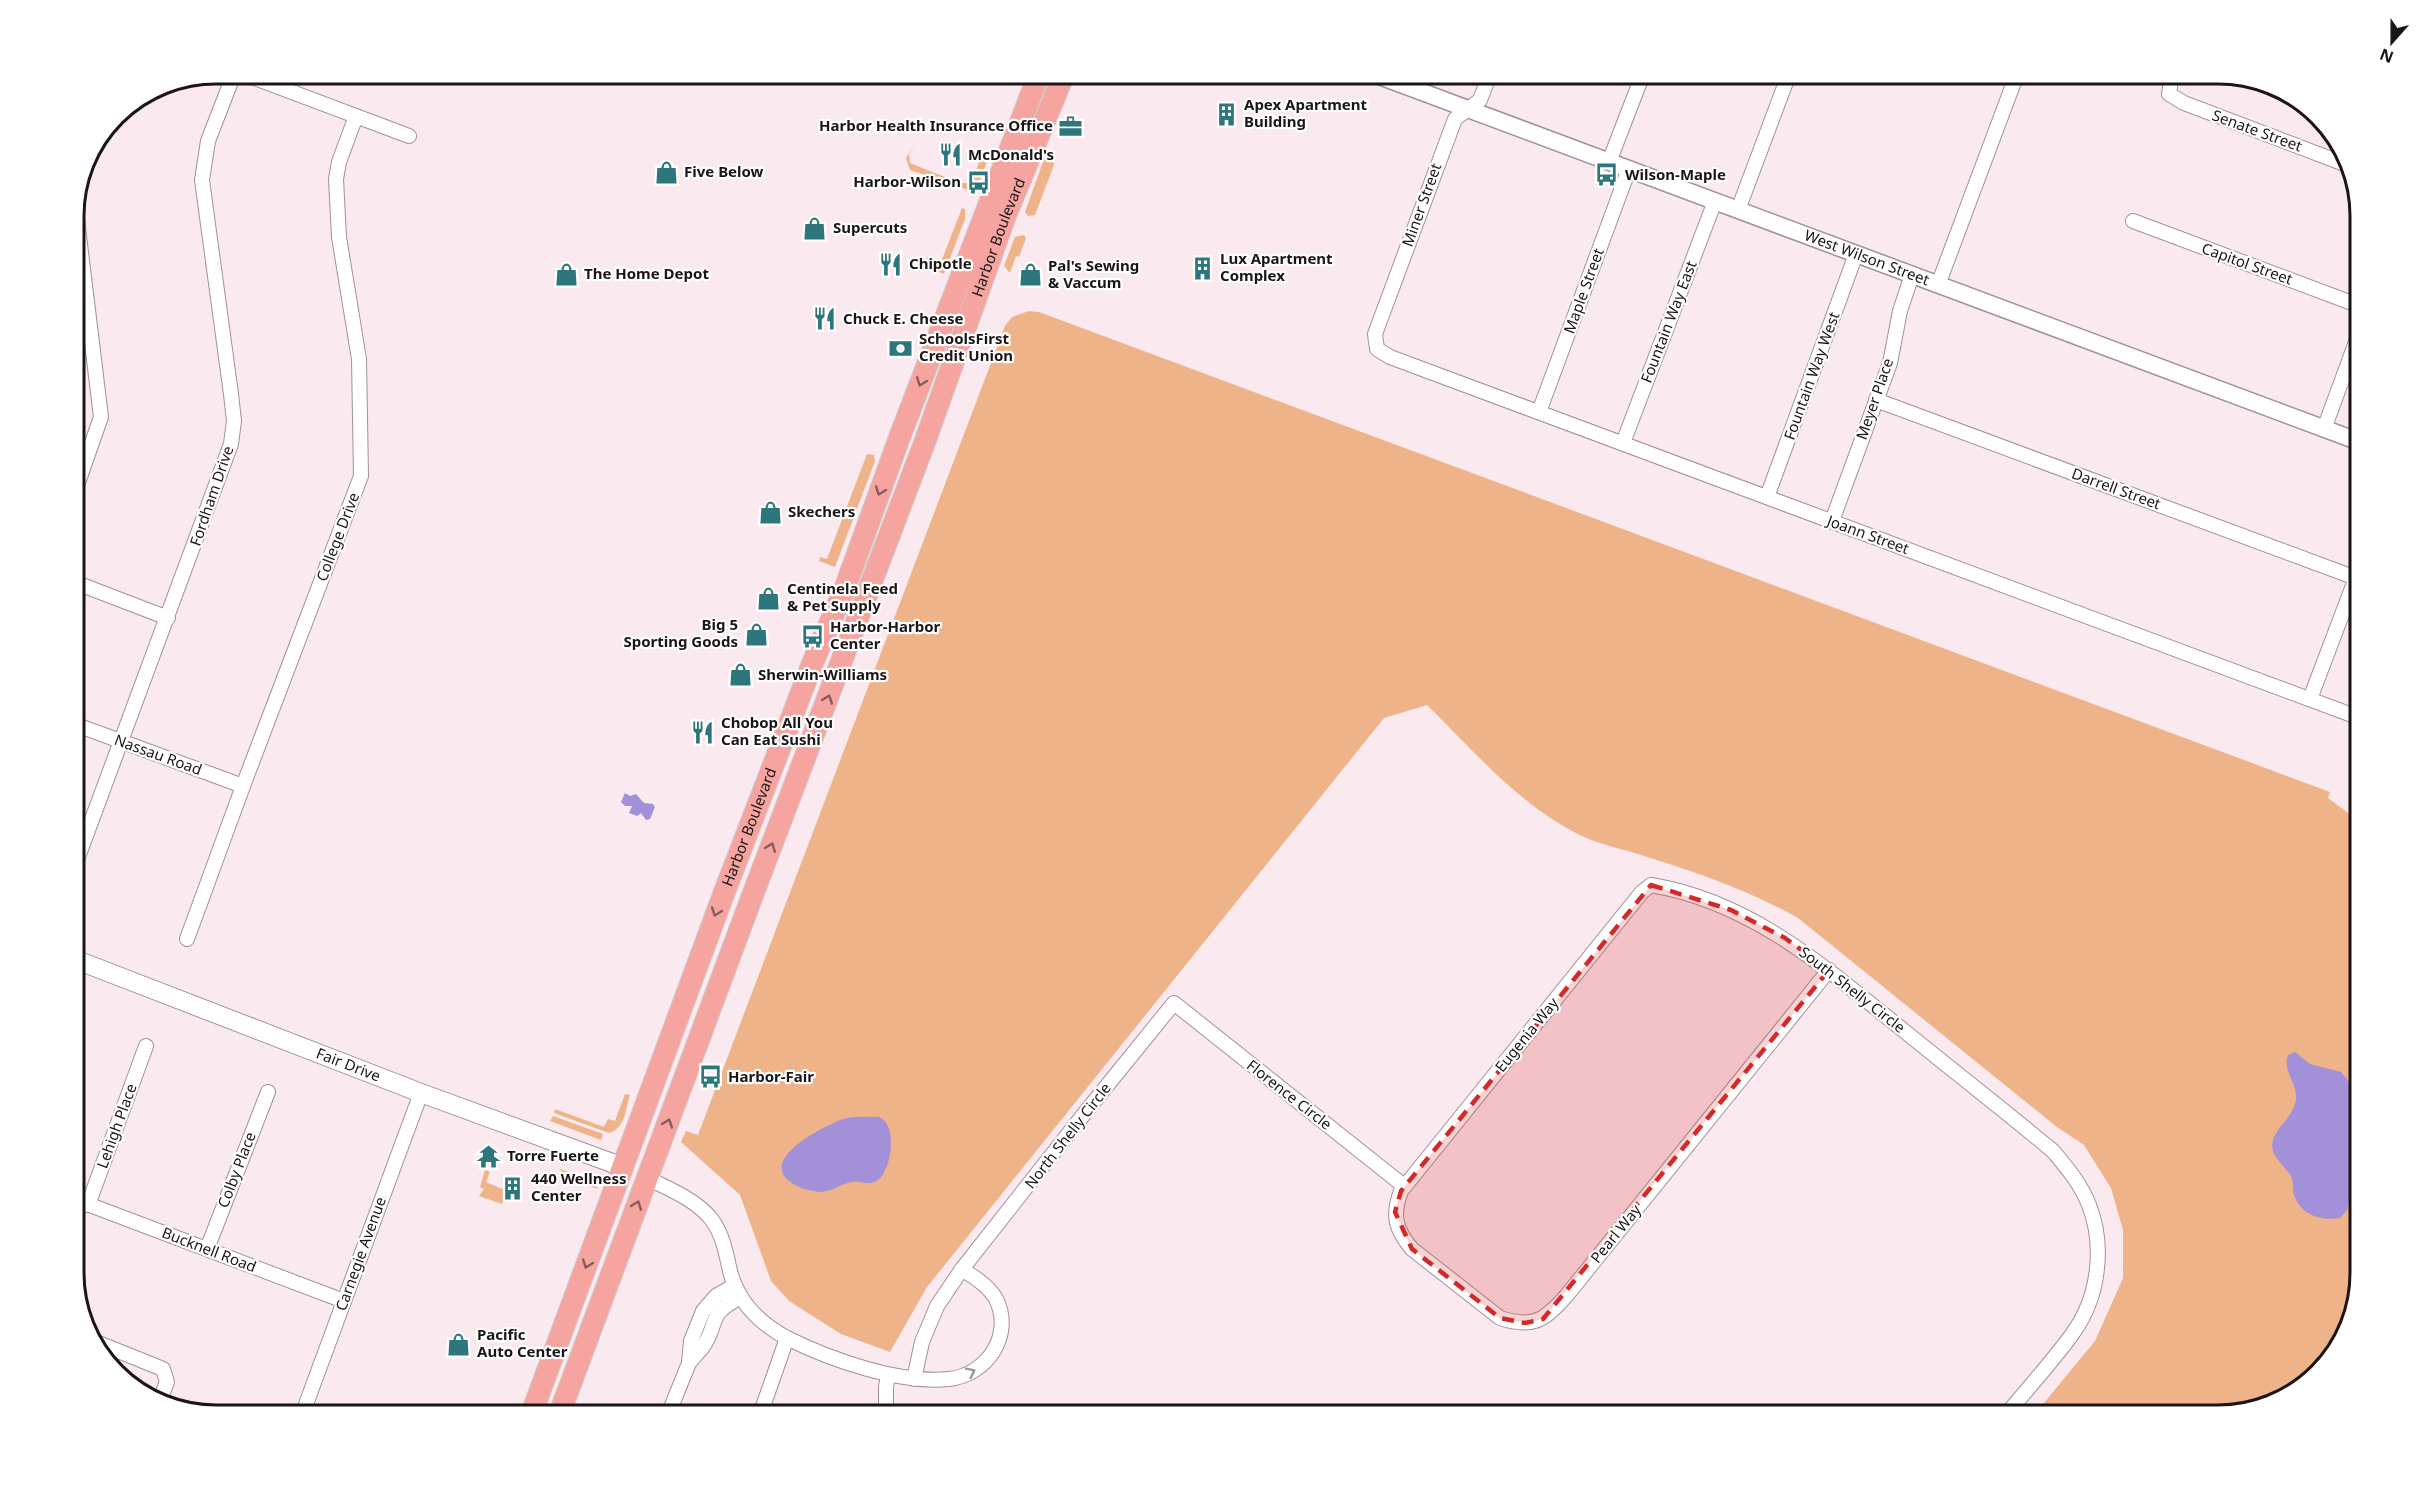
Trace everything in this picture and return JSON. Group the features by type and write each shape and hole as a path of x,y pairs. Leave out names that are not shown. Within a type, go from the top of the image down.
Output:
{"main road":[{"name":"Harbor Boulevard","path":"535,1405 724,892 813,662 845,588 900,436 1035,84"},
{"name":"Harbor Boulevard","path":"563,1405 921,452 1005,217 1060,84"},
{"name":"Fair Drive","path":"84,963 421,1093 623,1167"},
{"path":"623,1167 647,1178"}],"street":[{"name":"Fordham Drive","path":"84,840 223,470 234,432 231,394 202,180 208,141 230,84"},
{"path":"271,84 409,136"},
{"name":"West Wilson Street","path":"1401,84 2350,438"},
{"name":"Miner Street","path":"1377,349 1375,334 1454,120 1480,100 1486,84"},
{"path":"1608,162 1639,84"},
{"path":"1738,210 1785,84"},
{"path":"1938,285 2013,84"},
{"name":"Senate Street","path":"2170,84 2169,94 2184,103 2338,161"},
{"name":"College Drive","path":"188,939 243,786 361,476 359,359 339,237 336,179 339,162 356,116"},
{"name":"Maple Street","path":"1539,412 1629,169"},
{"name":"Fountain Way East","path":"1623,443 1714,201"},
{"name":"Capitol Street","path":"2133,221 2350,302"},
{"name":"Fountain Way West","path":"1767,497 1856,254"},
{"name":"Meyer Place","path":"1832,521 1890,363 1900,311 1912,275"},
{"path":"84,277 101,417 84,465"},
{"name":"Joann Street","path":"1377,349 1390,357 2350,714"},
{"path":"2324,429 2350,358"},
{"name":"Darrell Street","path":"1876,400 2350,569"},
{"path":"84,586 168,618"},
{"path":"2310,699 2350,593"},
{"name":"Nassau Road","path":"84,728 243,786"},
{"name":"South Shelly Circle","path":"1650,885 1674,890 1731,909 1785,938 1829,970 2053,1151 2080,1187 2090,1206 2097,1234 2098,1256 2091,1296 2074,1332 2015,1405"},
{"name":"Eugenia Way","path":"1404,1186 1631,905 1650,885"},
{"name":"Pearl Way","path":"1404,1186 1395,1212 1404,1239 1412,1249 1500,1318 1514,1323 1525,1323 1543,1318 1567,1295 1829,970"},
{"name":"Florence Circle","path":"1174,1003 1404,1186"},
{"name":"North Shelly Circle","path":"915,1379 922,1342 929,1322 962,1269 1174,1003"},
{"name":"Lehigh Place","path":"88,1205 146,1046"},
{"name":"Colby Place","path":"207,1249 268,1092"},
{"name":"Carnegie Avenue","path":"306,1405 421,1093"},
{"path":"647,1178 691,1201 711,1218 722,1239 738,1291 761,1321 787,1338 888,1375 915,1379 948,1379 968,1376 989,1359 1000,1337 1002,1324 1000,1310 992,1292 962,1269"},
{"name":"Bucknell Road","path":"84,1203 344,1301"},
{"path":"672,1405 689,1363 691,1341 738,1291"},
{"path":"764,1405 787,1338"},
{"path":"106,1346 163,1369 167,1382 163,1393"},
{"path":"886,1405 888,1375"}],"highlighted area":[{"path":"1651,885 1731,910 1785,938 1829,970 1543,1319 1525,1323 1500,1318 1412,1249 1395,1212 1401,1191"}],"shaded area":[{"path":"909,154 910,163 960,183 972,181 981,157 988,159 978,186 968,190 910,170 906,158"},
{"path":"1044,159 1052,159 1054,165 1035,215 1028,216 1025,212"},
{"path":"962,208 965,209 965,219 944,274 924,266 927,257 941,262"},
{"path":"1024,235 1026,238 1019,257 1016,256 1010,273 1004,266 1015,237"},
{"path":"1029,311 1039,312 2330,792 2328,798 2350,814 2350,1273 2349,1290 2340,1323 2323,1353 2298,1378 2284,1387 2268,1395 2235,1404 2042,1405 2095,1341 2123,1278 2123,1230 2111,1188 2084,1145 2057,1127 1798,918 1721,882 1595,841 1566,828 1544,814 1502,780 1427,705 1384,718 927,1287 890,1352 841,1334 789,1301 771,1281 740,1195 681,1142 686,1131 698,1135 1005,326 1012,317"},
{"path":"867,454 874,455 875,461 835,567 819,561 820,557 827,559"},
{"path":"625,793 630,796 636,794 644,803 653,804 655,807 650,819 646,820 641,813 637,816 629,813 632,806 625,806 621,802"},
{"path":"2295,1052 2310,1064 2341,1072 2350,1087 2350,1195 2347,1210 2340,1218 2319,1217 2306,1212 2301,1207 2294,1195 2291,1176 2273,1150 2275,1135 2292,1112 2296,1100 2295,1088 2288,1072 2288,1055"},
{"path":"625,1094 630,1095 622,1122 609,1133 554,1113 555,1109 604,1127 608,1119 615,1121"},
{"path":"553,1116 603,1134 601,1140 550,1121"},
{"path":"879,1117 889,1128 891,1147 887,1167 883,1175 875,1182 852,1182 818,1192 795,1185 782,1171 783,1161 789,1152 823,1128 847,1118"},
{"path":"560,1169 593,1181 598,1189 573,1181 573,1178 563,1178"},
{"path":"485,1170 490,1172 486,1182 507,1191 502,1204 479,1196 484,1189 480,1187"}],"place":[{"name":"Apex Apartment Building","path":"1226,114"},
{"name":"Harbor Health Insurance Office","path":"1071,126"},
{"name":"McDonald's","path":"950,155"},
{"name":"Five Below","path":"666,172"},
{"name":"Wilson-Maple","path":"1607,175"},
{"name":"Harbor-Wilson","path":"979,182"},
{"name":"Supercuts","path":"815,228"},
{"name":"Chipotle","path":"891,264"},
{"name":"Lux Apartment Complex","path":"1202,268"},
{"name":"The Home Depot","path":"566,274"},
{"name":"Pal's Sewing & Vaccum","path":"1030,275"},
{"name":"Chuck E. Cheese","path":"825,319"},
{"name":"SchoolsFirst Credit Union","path":"901,348"},
{"name":"Skechers","path":"770,512"},
{"name":"Centinela Feed & Pet Supply","path":"769,598"},
{"name":"Big 5 Sporting Goods","path":"756,634"},
{"name":"Harbor-Harbor Center","path":"812,636"},
{"name":"Sherwin-Williams","path":"740,675"},
{"name":"Chobop All You Can Eat Sushi","path":"703,732"},
{"name":"Harbor-Fair","path":"710,1077"},
{"name":"Torre Fuerte","path":"489,1156"},
{"name":"440 Wellness Center","path":"513,1188"},
{"name":"Pacific Auto Center","path":"459,1344"}]}
